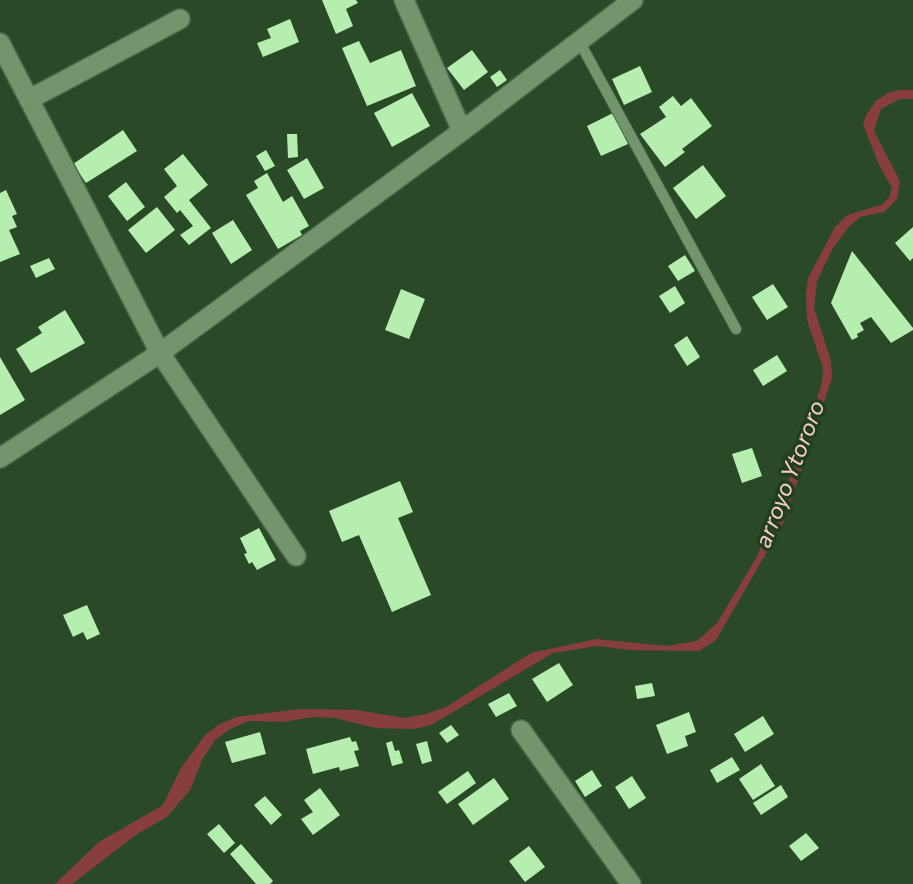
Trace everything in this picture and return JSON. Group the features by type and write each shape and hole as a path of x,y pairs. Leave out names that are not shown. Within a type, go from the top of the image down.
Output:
{"street":[{"path":"404,0 462,131"},
{"path":"0,458 160,353 462,131 633,0"},
{"path":"30,99 180,19"},
{"path":"0,43 160,353 296,556"},
{"path":"521,730 631,884"}],"lane":[{"path":"578,41 736,329"}],"shaded area":[{"path":"913,90 913,99 900,99 881,109 874,131 900,181 897,199 884,212 860,217 848,228 833,248 817,281 814,308 831,361 832,378 783,524 716,640 699,651 630,650 597,646 553,653 431,725 414,729 376,728 335,718 313,717 283,722 249,721 230,729 215,740 202,760 190,790 167,817 137,834 72,884 55,884 99,842 163,805 181,768 205,735 236,717 300,709 357,710 404,718 426,714 446,707 531,653 596,639 666,646 697,641 717,623 756,558 775,517 822,382 823,368 807,320 808,278 835,227 847,215 881,205 889,198 892,188 879,165 863,124 876,101 888,93"}],"building":[{"path":"322,0 356,0 358,3 346,9 353,26 336,34"},
{"path":"290,19 299,42 263,57 257,43 271,38 267,29"},
{"path":"359,41 370,63 401,50 416,86 367,106 342,48"},
{"path":"472,50 488,72 464,90 447,68"},
{"path":"640,66 652,92 624,105 612,79"},
{"path":"500,70 507,80 497,87 490,77"},
{"path":"412,93 430,126 392,147 374,113"},
{"path":"673,96 681,106 691,98 712,126 682,149 685,152 665,167 640,134 666,117 659,107"},
{"path":"613,113 628,144 601,156 587,126"},
{"path":"123,130 137,151 86,183 73,164"},
{"path":"287,134 297,134 298,157 288,158"},
{"path":"266,150 275,166 265,171 256,156"},
{"path":"183,154 208,185 189,200 211,228 189,245 180,235 193,226 180,210 177,213 164,197 177,186 164,169"},
{"path":"307,158 324,188 304,199 287,170"},
{"path":"703,165 726,196 696,219 673,188"},
{"path":"267,173 283,202 292,196 309,226 300,231 302,235 278,249 246,195 258,188 254,181"},
{"path":"126,182 145,207 127,221 108,196"},
{"path":"6,190 17,214 12,216 17,227 9,230 20,254 0,262 0,193"},
{"path":"157,207 175,230 146,253 128,230"},
{"path":"233,220 252,250 231,264 212,233"},
{"path":"913,227 913,258 910,261 895,243"},
{"path":"852,251 913,328 891,343 871,317 860,323 864,330 852,340 831,303"},
{"path":"685,255 695,271 678,281 668,266"},
{"path":"49,258 55,269 36,278 30,266"},
{"path":"773,284 788,307 767,320 752,297"},
{"path":"675,286 685,303 670,313 659,296"},
{"path":"401,289 425,299 409,339 385,330"},
{"path":"65,310 85,343 31,373 16,349 42,333 38,327"},
{"path":"687,336 700,357 687,366 674,345"},
{"path":"777,355 787,371 763,386 753,370"},
{"path":"0,357 25,400 0,415"},
{"path":"752,448 762,476 742,483 732,454"},
{"path":"400,481 413,512 398,518 431,595 392,612 359,535 342,542 329,511"},
{"path":"259,528 276,560 257,570 252,562 249,564 240,538"},
{"path":"87,605 100,634 87,640 83,632 73,637 63,615"},
{"path":"559,663 573,685 547,702 532,679"},
{"path":"652,683 655,696 637,699 635,686"},
{"path":"509,693 517,706 496,717 488,704"},
{"path":"689,712 696,732 685,736 688,746 667,754 656,725"},
{"path":"763,716 774,734 745,752 734,734"},
{"path":"451,725 459,735 447,743 439,733"},
{"path":"260,732 266,754 232,763 225,742"},
{"path":"350,737 352,742 356,741 359,750 354,751 359,766 340,771 339,767 313,774 306,749"},
{"path":"392,741 395,751 399,750 403,763 392,766 386,743"},
{"path":"427,741 432,761 422,764 416,744"},
{"path":"732,757 740,770 717,783 710,770"},
{"path":"761,764 775,786 753,800 739,779"},
{"path":"592,770 602,786 585,797 575,781"},
{"path":"468,771 476,783 447,804 438,792"},
{"path":"632,776 646,798 629,809 615,787"},
{"path":"494,778 509,799 473,825 458,804"},
{"path":"781,785 788,797 761,815 753,803"},
{"path":"320,788 340,815 313,835 301,819 313,812 304,800"},
{"path":"265,796 282,815 271,825 254,805"},
{"path":"219,824 235,843 224,853 207,834"},
{"path":"806,833 819,848 801,861 789,846"},
{"path":"241,844 273,881 270,884 256,884 230,854"},
{"path":"529,846 545,867 525,882 509,861"}],"water label":[{"name":"arroyo Ytororo","path":"790,474"}]}
